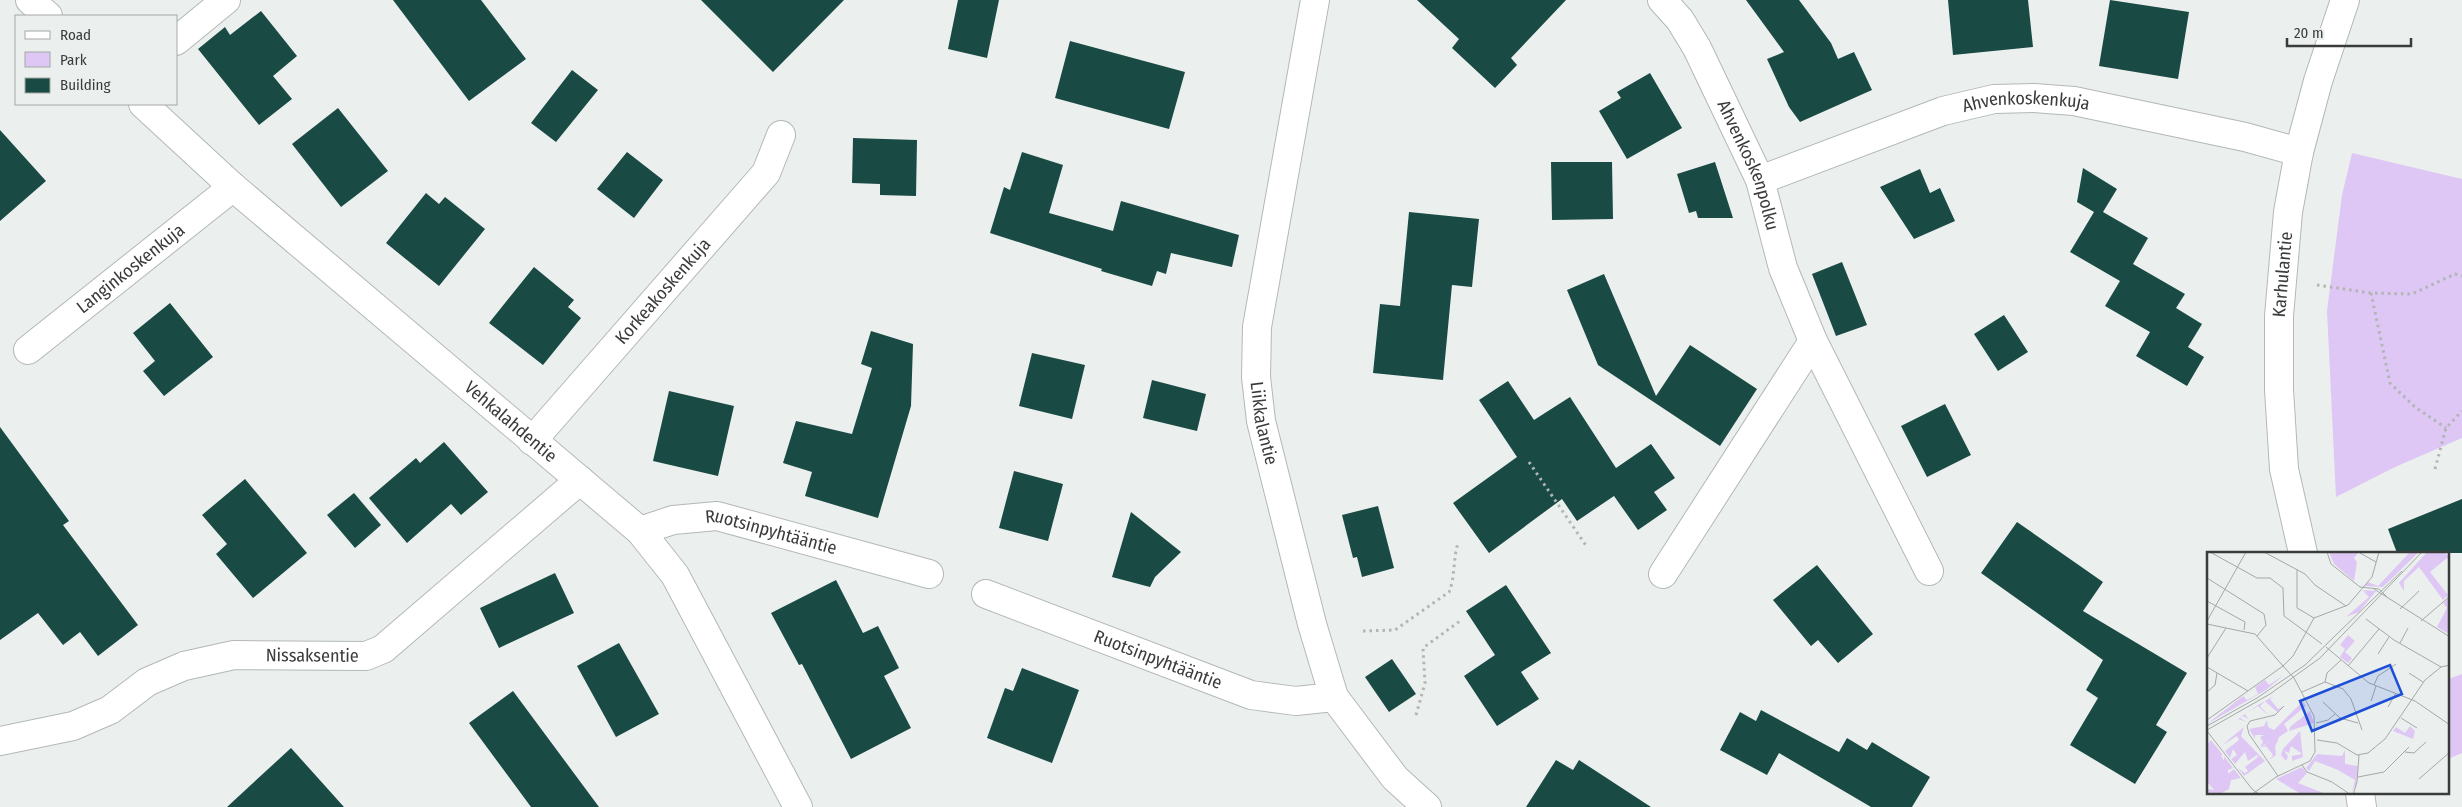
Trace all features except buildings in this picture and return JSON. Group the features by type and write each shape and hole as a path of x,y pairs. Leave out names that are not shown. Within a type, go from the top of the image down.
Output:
{"street":[{"path":"30,0 47,15"},
{"path":"178,39 226,0"},
{"name":"Liikkalantie","path":"1315,0 1257,327 1256,377 1261,421 1312,624 1334,697 1395,778 1427,807"},
{"name":"Ahvenkoskenpolku","path":"1662,0 1680,20 1697,48 1760,180 1783,268 1813,341 1929,571"},
{"name":"Karhulantie","path":"2303,552 2284,469 2279,381 2278,316 2288,212 2299,152 2318,81 2344,0"},
{"name":"Ahvenkoskenkuja","path":"1760,180 1943,112 1994,99 2034,98 2074,101 2245,137 2299,152"},
{"name":"Vehkalahdentie","path":"144,105 233,187 640,531 675,575 798,807"},
{"name":"Korkeakoskenkuja","path":"532,441 766,173 781,135"},
{"name":"Langinkoskenkuja","path":"28,350 233,187"},
{"path":"1663,574 1813,341"},
{"name":"Nissaksentie","path":"0,740 73,726 110,710 147,682 184,666 234,655 366,656 383,649 580,480"},
{"name":"Ruotsinpyhtääntie","path":"640,531 673,520 717,516 929,574"},
{"name":"Ruotsinpyhtääntie","path":"986,594 1251,695 1296,701 1334,697"},
{"path":"2360,794 2362,807"}],"path":[{"path":"2316,284 2371,292 2412,294 2455,274 2462,276"},
{"path":"2371,292 2390,383 2415,407 2446,428"},
{"path":"2435,469 2446,428 2462,411"},
{"path":"1530,462 1587,547"},
{"path":"1363,631 1395,630 1449,592 1453,558 1458,542"},
{"path":"1416,715 1425,683 1423,648 1460,621"}],"green space":[{"path":"2352,153 2462,179 2462,438 2395,467 2336,497 2327,311 2342,195"},
{"path":"2462,674 2462,753 2450,758 2450,678"}]}
